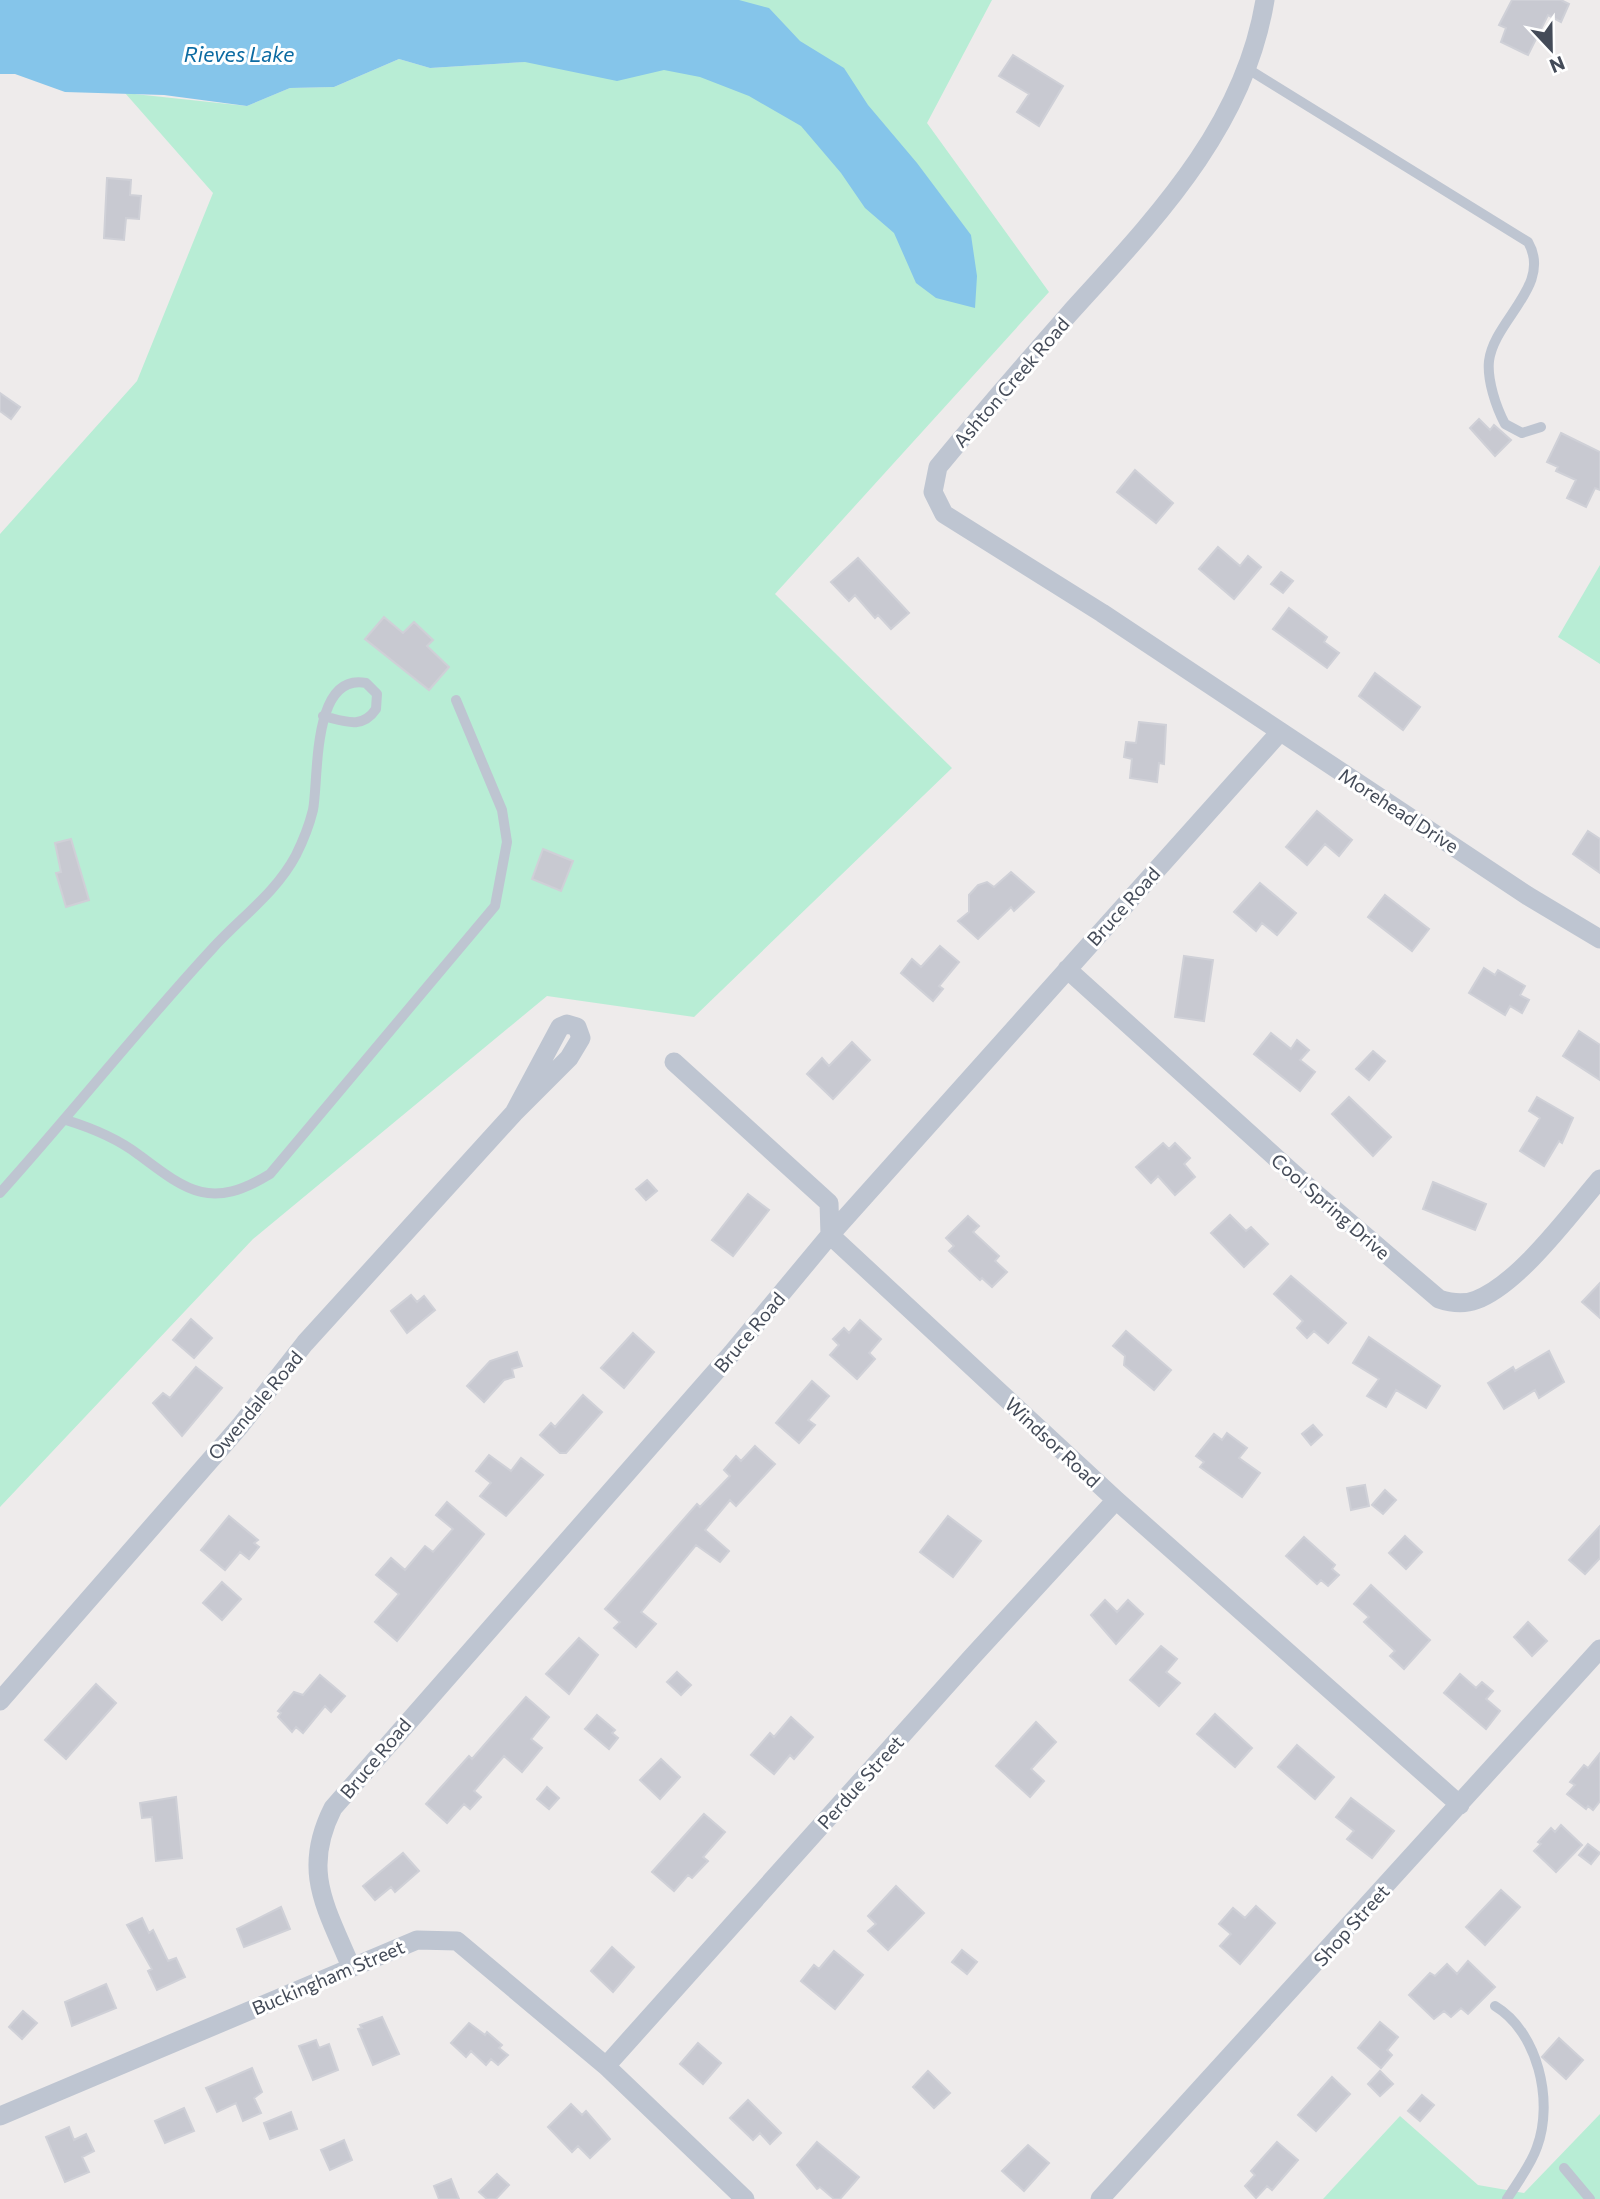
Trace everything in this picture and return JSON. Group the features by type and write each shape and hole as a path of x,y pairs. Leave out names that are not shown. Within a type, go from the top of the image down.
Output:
{"street":[{"name":"Ashton Creek Road","path":"1199,678 944,514 933,492 933,479 938,467 1008,383 1178,190 1208,147 1248,69 1265,0"},
{"name":"Morehead Drive","path":"1199,678 1528,895 1600,939"},
{"name":"Bruce Road","path":"351,1967 316,1877 316,1851 321,1830 332,1808 732,1353 830,1235 1280,732"},
{"name":"Cool Spring Drive","path":"1067,969 1315,1193 1439,1299 1464,1303 1478,1299 1511,1276 1536,1253 1600,1179"},
{"path":"674,1062 829,1203 830,1235"},
{"name":"Owendale Road","path":"0,1700 240,1426 314,1334 514,1113"},
{"name":"Windsor Road","path":"830,1235 1116,1500 1460,1805"},
{"name":"Perdue Street","path":"606,2066 1116,1500"},
{"name":"Shop Street","path":"1100,2199 1600,1649"},
{"name":"Buckingham Street","path":"0,2116 417,1940 457,1941 606,2066 745,2199"}],"lane":[{"path":"1248,69 1528,243 1534,253 1536,267 1494,345 1490,375 1505,424 1522,433 1541,427"},
{"path":"0,1193 66,1120 212,948 284,874 305,835 313,809 323,716 338,693 352,684 366,683 377,694 376,709 363,722 354,723 323,716"},
{"path":"66,1120 115,1139 186,1188 209,1194 232,1192 250,1186 270,1174 495,906 507,842 502,810 456,699"},
{"path":"1495,2006 1515,2021 1526,2035 1540,2081 1543,2110 1537,2149 1507,2199"},
{"path":"1564,2168 1590,2199"}],"green space":[{"path":"467,0 992,0 927,123 1049,292 775,594 952,768 694,1017 547,996 253,1239 0,1507 0,534 137,381 213,193 125,93 247,106 290,88 334,87 399,59 430,68 524,62"},
{"path":"1600,565 1600,664 1558,637"},
{"path":"1600,2114 1600,2199 1323,2199 1400,2116 1478,2185 1524,2193"}],"water":[{"name":"Rieves Lake","path":"0,0 739,0 769,8 800,41 844,68 868,105 917,163 971,235 977,276 975,308 936,298 916,283 894,233 865,208 841,173 801,126 749,96 700,77 664,70 617,81 525,62 430,68 399,59 334,87 290,88 247,106 164,95 65,92 15,74 0,74"}],"building":[{"path":"1512,0 1561,0 1569,4 1561,22 1548,15 1528,55 1501,42 1506,28 1499,25"},
{"path":"1013,55 1063,86 1039,126 1017,112 1029,94 999,76"},
{"path":"107,178 131,180 130,195 141,196 139,219 126,218 124,240 104,238"},
{"path":"0,393 20,407 11,419 0,411"},
{"path":"1479,419 1490,430 1494,425 1511,440 1495,456 1470,428"},
{"path":"1561,433 1600,452 1600,490 1595,488 1586,507 1567,498 1576,480 1556,471 1558,467 1547,462"},
{"path":"1135,470 1173,503 1156,523 1117,492"},
{"path":"1218,547 1240,566 1248,556 1261,567 1234,599 1199,569"},
{"path":"858,558 909,613 891,629 878,615 875,618 855,595 849,601 831,582"},
{"path":"1281,572 1293,581 1283,593 1271,584"},
{"path":"1289,608 1327,637 1324,642 1339,653 1327,668 1273,629"},
{"path":"384,617 403,633 414,622 433,640 427,646 449,667 429,690 365,639"},
{"path":"1375,673 1420,707 1403,730 1359,696"},
{"path":"1139,722 1166,725 1164,764 1159,763 1157,782 1130,778 1132,759 1124,757 1126,742 1136,743"},
{"path":"1317,811 1352,840 1339,856 1325,844 1307,865 1286,847"},
{"path":"1588,831 1600,839 1600,873 1573,854"},
{"path":"71,839 89,900 66,907 56,873 61,872 55,843"},
{"path":"543,849 573,861 561,891 532,879"},
{"path":"1011,872 1034,892 1014,911 1011,907 978,939 958,921 969,912 969,895 978,885 987,882 994,887"},
{"path":"1260,883 1296,913 1277,935 1262,923 1256,931 1234,912"},
{"path":"1385,895 1429,929 1412,951 1368,917"},
{"path":"940,946 959,962 939,986 943,989 933,1001 901,973 912,959 921,967"},
{"path":"1184,956 1213,960 1204,1021 1175,1017"},
{"path":"1484,968 1495,975 1498,970 1525,986 1520,995 1529,1000 1522,1013 1510,1006 1505,1015 1469,993"},
{"path":"1579,1031 1600,1045 1600,1080 1563,1056"},
{"path":"1271,1033 1291,1049 1297,1040 1309,1050 1300,1060 1315,1072 1300,1091 1254,1054"},
{"path":"852,1042 870,1060 833,1099 807,1074 822,1058 829,1066"},
{"path":"1373,1051 1385,1061 1369,1080 1356,1069"},
{"path":"1349,1097 1391,1137 1373,1156 1332,1114"},
{"path":"1537,1097 1573,1118 1562,1143 1559,1141 1544,1166 1520,1151 1540,1118 1529,1111"},
{"path":"1163,1143 1169,1149 1175,1143 1190,1158 1184,1164 1195,1177 1175,1195 1158,1176 1151,1183 1136,1167"},
{"path":"647,1180 657,1191 646,1200 636,1189"},
{"path":"1433,1182 1486,1204 1475,1230 1423,1209"},
{"path":"748,1194 769,1210 733,1256 712,1240"},
{"path":"1230,1215 1246,1231 1251,1227 1268,1244 1244,1267 1211,1233"},
{"path":"968,1216 979,1226 973,1232 999,1256 995,1261 1007,1272 992,1287 982,1278 980,1280 949,1251 954,1246 946,1238"},
{"path":"1291,1276 1346,1323 1328,1343 1314,1331 1307,1338 1297,1328 1303,1321 1274,1294"},
{"path":"1600,1283 1600,1318 1582,1302"},
{"path":"411,1295 417,1302 424,1296 435,1310 407,1333 391,1311"},
{"path":"191,1319 212,1338 194,1358 173,1340"},
{"path":"860,1320 881,1339 869,1353 875,1359 857,1379 830,1355 839,1345 833,1339 844,1328 849,1333"},
{"path":"1126,1331 1171,1370 1154,1390 1124,1365 1125,1356 1113,1346"},
{"path":"633,1333 654,1352 624,1388 601,1368"},
{"path":"1369,1337 1440,1386 1426,1408 1396,1390 1386,1407 1367,1396 1379,1379 1353,1363"},
{"path":"1549,1351 1564,1382 1539,1398 1535,1390 1504,1409 1488,1383 1513,1367 1515,1371"},
{"path":"517,1352 522,1366 512,1369 514,1377 504,1380 484,1402 467,1386 490,1361"},
{"path":"196,1367 222,1388 182,1436 153,1403 163,1393 170,1398"},
{"path":"812,1381 829,1396 808,1420 815,1425 799,1443 776,1423"},
{"path":"583,1395 602,1412 566,1453 560,1453 540,1435 551,1423 555,1427"},
{"path":"1313,1425 1322,1435 1311,1445 1302,1434"},
{"path":"1227,1433 1247,1448 1239,1458 1260,1473 1242,1497 1200,1467 1204,1462 1196,1456 1214,1434 1222,1440"},
{"path":"755,1446 775,1464 736,1506 730,1500 705,1530 729,1551 720,1562 696,1545 641,1612 656,1624 636,1647 614,1628 620,1622 605,1609 697,1504 700,1507 730,1476 724,1470 736,1456 741,1461"},
{"path":"489,1455 511,1471 521,1458 543,1475 506,1516 480,1496 491,1483 476,1471"},
{"path":"1365,1485 1369,1506 1351,1510 1347,1488"},
{"path":"1385,1490 1396,1500 1383,1514 1372,1505"},
{"path":"447,1502 484,1534 397,1641 375,1622 399,1594 376,1575 391,1558 405,1570 425,1546 433,1552 453,1529 436,1515"},
{"path":"229,1516 258,1540 254,1543 259,1547 249,1559 240,1552 225,1570 201,1550"},
{"path":"948,1516 981,1541 953,1577 920,1552"},
{"path":"1600,1526 1600,1558 1585,1574 1569,1560"},
{"path":"1405,1536 1422,1552 1406,1569 1389,1553"},
{"path":"1304,1537 1335,1565 1332,1569 1339,1575 1328,1586 1321,1580 1317,1584 1286,1556"},
{"path":"222,1582 241,1599 222,1620 203,1603"},
{"path":"1371,1585 1430,1640 1404,1669 1390,1656 1395,1651 1364,1622 1369,1617 1354,1604"},
{"path":"1105,1600 1117,1612 1128,1600 1143,1614 1116,1644 1091,1615"},
{"path":"1528,1622 1547,1641 1532,1656 1514,1637"},
{"path":"579,1638 598,1655 569,1694 546,1674"},
{"path":"1161,1646 1177,1659 1166,1672 1180,1683 1159,1706 1130,1680"},
{"path":"677,1672 691,1685 681,1695 667,1682"},
{"path":"1460,1674 1476,1688 1482,1682 1493,1691 1486,1699 1500,1711 1486,1729 1444,1693"},
{"path":"320,1675 345,1696 331,1712 325,1706 303,1733 296,1727 292,1732 278,1717 281,1713 278,1711 294,1692 303,1695"},
{"path":"96,1684 116,1703 66,1759 45,1740"},
{"path":"526,1697 549,1717 531,1739 542,1748 522,1772 504,1756 474,1791 481,1797 470,1809 464,1804 447,1823 426,1804 469,1756 472,1759"},
{"path":"1215,1714 1252,1748 1235,1767 1197,1734"},
{"path":"597,1715 615,1730 612,1733 618,1738 609,1749 585,1729"},
{"path":"791,1717 813,1737 794,1759 790,1755 774,1774 751,1755 770,1733 774,1737"},
{"path":"1036,1722 1056,1742 1031,1769 1044,1781 1030,1797 996,1766"},
{"path":"1297,1745 1334,1777 1315,1799 1278,1767"},
{"path":"1600,1753 1600,1801 1593,1810 1588,1806 1586,1809 1567,1794 1575,1785 1570,1782 1584,1765 1588,1768"},
{"path":"661,1759 680,1777 660,1799 640,1780"},
{"path":"547,1787 559,1798 549,1809 537,1799"},
{"path":"176,1797 182,1858 156,1861 152,1817 142,1818 140,1803"},
{"path":"1351,1798 1394,1831 1372,1858 1347,1839 1354,1831 1336,1817"},
{"path":"704,1814 725,1832 703,1857 708,1861 692,1878 688,1875 674,1891 652,1872"},
{"path":"1561,1825 1582,1845 1556,1872 1534,1851 1541,1844 1538,1842 1551,1828 1555,1832"},
{"path":"1588,1844 1600,1853 1591,1864 1579,1855"},
{"path":"403,1853 419,1871 395,1892 391,1887 375,1900 363,1886"},
{"path":"896,1886 924,1913 888,1950 868,1931 876,1924 868,1916"},
{"path":"1501,1890 1520,1907 1485,1945 1466,1927"},
{"path":"1256,1906 1275,1923 1240,1964 1220,1946 1231,1934 1219,1924 1233,1908 1245,1918"},
{"path":"281,1907 290,1929 244,1947 237,1929"},
{"path":"142,1918 149,1933 153,1930 168,1961 176,1958 185,1977 157,1990 148,1971 152,1969 127,1925"},
{"path":"612,1947 634,1967 613,1992 591,1971"},
{"path":"962,1950 977,1962 967,1974 952,1962"},
{"path":"834,1951 863,1975 835,2009 801,1981 814,1965 819,1969"},
{"path":"1468,1961 1495,1987 1468,2014 1461,2008 1451,2017 1444,2011 1434,2019 1409,1995 1430,1973 1435,1976 1447,1964 1457,1974"},
{"path":"106,1984 116,2008 72,2026 65,2002"},
{"path":"23,2011 37,2023 22,2039 9,2027"},
{"path":"382,2017 399,2054 373,2065 358,2029 362,2028 360,2025"},
{"path":"1380,2022 1398,2037 1387,2050 1392,2055 1381,2068 1358,2048"},
{"path":"469,2023 485,2035 487,2032 502,2045 499,2048 508,2055 498,2065 491,2059 486,2065 471,2051 466,2057 451,2043"},
{"path":"1559,2038 1583,2060 1566,2079 1542,2057"},
{"path":"316,2040 319,2048 329,2044 338,2070 313,2080 299,2046"},
{"path":"698,2043 721,2063 703,2084 680,2064"},
{"path":"252,2068 262,2092 254,2098 261,2113 243,2121 236,2103 217,2112 206,2088"},
{"path":"928,2071 950,2093 934,2108 913,2087"},
{"path":"1380,2071 1393,2084 1380,2096 1368,2084"},
{"path":"1332,2077 1350,2094 1316,2131 1298,2115"},
{"path":"1422,2095 1434,2105 1420,2121 1408,2111"},
{"path":"748,2100 781,2133 770,2144 760,2133 753,2140 730,2118"},
{"path":"571,2104 582,2115 586,2111 610,2139 590,2158 578,2146 572,2152 548,2127"},
{"path":"184,2108 194,2131 165,2143 155,2121"},
{"path":"291,2112 297,2129 270,2139 264,2123"},
{"path":"69,2127 74,2140 86,2134 94,2151 82,2157 89,2172 65,2182 46,2137"},
{"path":"344,2140 352,2160 330,2170 321,2150"},
{"path":"817,2142 859,2177 840,2199 834,2199 820,2187 817,2189 797,2165"},
{"path":"1277,2142 1298,2160 1272,2190 1267,2186 1256,2198 1245,2186 1255,2175 1251,2171"},
{"path":"1028,2145 1049,2163 1024,2191 1002,2171"},
{"path":"497,2174 509,2185 496,2199 487,2199 479,2192"},
{"path":"451,2179 459,2199 439,2199 434,2186"}]}
